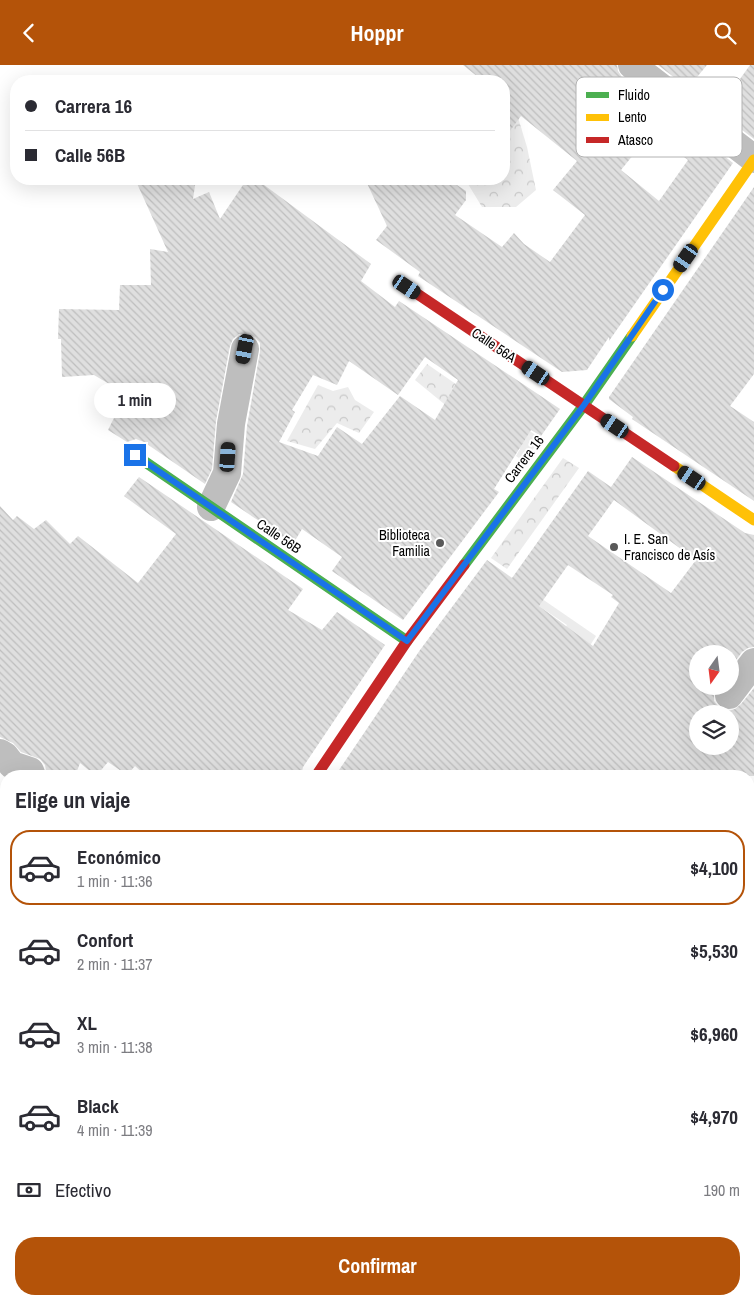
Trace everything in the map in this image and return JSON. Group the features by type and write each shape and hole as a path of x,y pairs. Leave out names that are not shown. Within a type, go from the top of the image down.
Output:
{"street":[{"path":"632,65 648,77"},
{"path":"742,150 754,159"},
{"name":"Carrera 16","path":"320,770 407,641 584,405 754,159"},
{"name":"Calle 56A","path":"407,287 754,520"},
{"path":"211,507 227,473 231,424 245,349"},
{"name":"Calle 56B","path":"135,455 407,641"},
{"path":"739,682 754,662"},
{"path":"0,753 12,765 27,770"}],"green space":[{"path":"510,99 513,101 527,147 536,190 516,207 482,207 469,185 510,185"},
{"path":"427,364 463,389 449,408 415,380"},
{"path":"318,385 333,391 348,387 355,400 374,412 359,433 337,423 315,449 287,441"},
{"path":"487,401 540,438 525,462 516,456 520,449 513,444"},
{"path":"563,458 579,468 507,569 491,558"},
{"path":"532,592 596,636 583,657 553,644 567,625 527,598"}],"building":[{"path":"463,65 617,65 622,77 576,77 576,157 632,157 621,170 659,201 688,160 684,157 725,157 733,163 587,370 562,372 418,276 420,272 376,240 387,226 368,185 457,185 466,191 466,200 455,215 502,247 514,233 524,244 550,262 585,215 553,190 577,161 521,116 510,131 510,75 476,75"},
{"path":"658,65 707,65 697,77 674,77"},
{"path":"750,65 754,65 754,139 742,130 741,77"},
{"path":"138,185 195,185 193,199 209,192 220,219 243,185 264,185 371,264 361,281 395,307 399,301 560,409 541,436 531,430 494,489 499,492 403,620 332,571 342,557 302,529 293,544 231,502 243,474 247,426 260,352 260,343 255,337 239,334 233,339 230,346 216,421 212,469 205,484 144,442 136,439 127,442 108,430 126,394 94,375 62,377 61,339 58,339 59,309 119,310 120,285 151,285 150,249 168,252","holes":["425,357 458,380 435,420 400,396 362,444 337,427 318,456 279,442 295,412 292,410 313,375 337,385 349,361 398,395"]},
{"path":"754,187 754,374 730,406 754,422 754,501 632,419 633,417 609,399 609,397"},
{"path":"632,457 745,533 754,535 754,647 748,648 739,656 739,645 689,645 689,695 714,695 714,701 717,705 689,705 689,755 739,755 739,706 754,688 754,770 339,770 420,650 487,560 512,578 588,471 611,487","holes":["614,500 696,560 671,593 588,536","568,565 613,595 611,597 619,603 593,646 539,606"]},
{"path":"139,477 303,589 288,610 322,630 337,612 385,645 302,770 139,770 135,766 131,770 120,770 108,762 101,770 89,770 80,763 77,770 46,770 45,765 40,759 21,752 13,743 0,737 0,506 13,520 17,516 34,529 46,520 70,544 78,536 138,583 176,534 124,496"}],"traffic: fast":[{"path":"464,565 584,405 632,336"},
{"path":"135,455 407,641"}],"traffic: slow":[{"path":"632,336 754,160"},
{"path":"674,466 754,520"}],"traffic: jam":[{"path":"407,287 674,466"},
{"path":"320,770 407,641 464,565"}],"place":[{"name":"Biblioteca Familia","path":"440,543"},
{"name":"I. E. San Francisco de Asís","path":"614,547"}],"route":[{"path":"135,455 407,641 584,405 663,290"}]}
